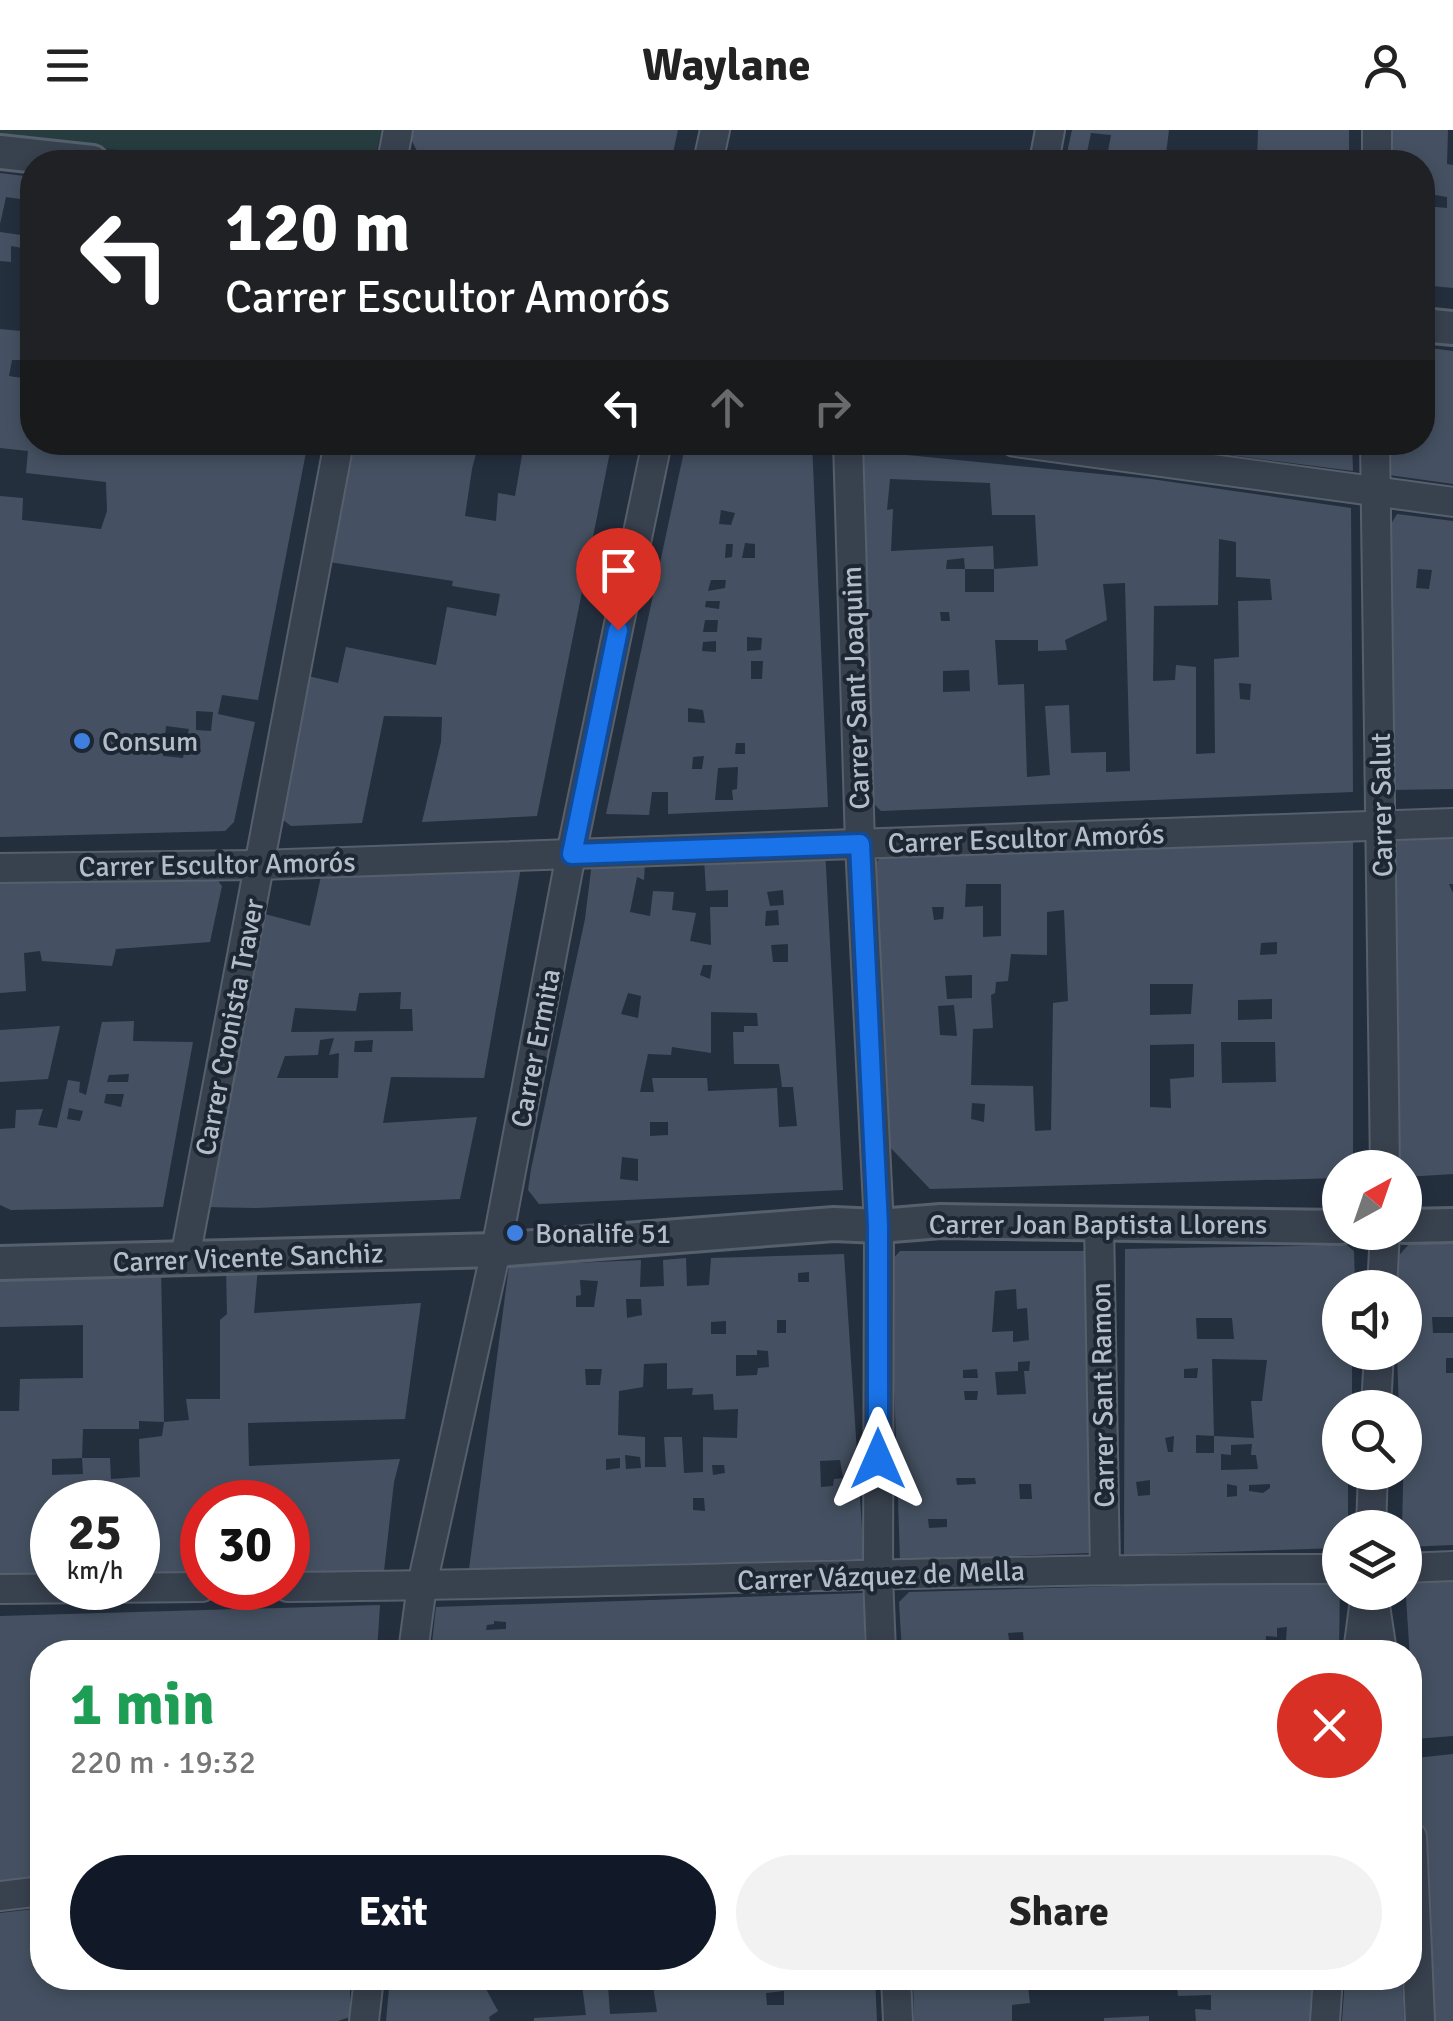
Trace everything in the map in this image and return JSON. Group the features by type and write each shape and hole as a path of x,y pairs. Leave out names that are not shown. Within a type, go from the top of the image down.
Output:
{"street":[{"name":"Carrer Cronista Traver","path":"185,1258 337,455"},
{"name":"Carrer Ermita","path":"414,1640 654,455"},
{"name":"Carrer Sant Joaquim","path":"848,455 860,844 878,1226 881,1640"},
{"path":"1108,455 1453,502"},
{"name":"Carrer Salut","path":"1375,455 1384,1150"},
{"name":"Carrer Escultor Amorós","path":"0,868 259,865 1453,823"},
{"name":"Carrer Joan Baptista Llorens","path":"496,1250 834,1224 878,1226 941,1221 1322,1227"},
{"name":"Carrer Sant Ramon","path":"1099,1222 1105,1568"},
{"path":"1422,1226 1453,1225"},
{"name":"Carrer Vicente Sanchiz","path":"0,1263 496,1250"},
{"path":"1422,1567 1453,1566"},
{"name":"Carrer Vázquez de Mella","path":"310,1586 1105,1568 1322,1569"},
{"path":"0,1589 180,1587"},
{"path":"1360,1640 1366,1610"},
{"path":"1373,1610 1379,1640"},
{"path":"0,1896 30,1892"},
{"path":"364,2021 368,1990"},
{"path":"897,1990 898,2021"},
{"path":"1326,2021 1327,1990"},
{"path":"1419,1990 1420,2021"}],"green space":[{"path":"0,130 382,130 377,150 119,150 0,136"}],"building":[{"path":"413,130 678,130 674,150 416,150 411,139"},
{"path":"1072,130 1169,130 1166,150 1108,150 1111,135 1091,133 1087,150 1068,150"},
{"path":"1258,130 1349,130 1349,150 1257,150"},
{"path":"1384,130 1448,130 1447,164 1453,165 1453,288 1435,286 1435,207 1447,208 1447,197 1435,195 1435,150 1385,150"},
{"path":"0,173 20,176 20,199 6,197 0,224"},
{"path":"0,232 20,235 20,248 11,246 11,262 0,261"},
{"path":"0,329 20,331 20,360 12,360 9,376 20,378 20,450 0,448"},
{"path":"1435,349 1453,351 1453,484 1389,475 1389,455 1435,455"},
{"path":"28,455 305,455 258,700 222,695 218,714 255,722 234,822 225,831 0,837 0,496 23,498 22,520 101,529 107,511 106,482 26,473","holes":["196,711 213,712 211,731 196,730","166,726 189,729 183,758 163,756"]},
{"path":"350,455 476,455 465,516 496,521 498,493 515,496 522,455 609,455 537,816 422,822 441,742 442,717 384,716 362,823 291,826 277,815 308,676 338,683 346,647 436,665 447,607 496,616 500,594 452,586 453,581 329,562"},
{"path":"683,455 813,455 828,807 668,814 668,792 652,792 649,815 606,814","holes":["721,510 735,513 731,525 719,524","745,543 755,544 755,558 742,558","726,544 733,544 732,557 725,558","711,580 726,580 725,588 708,591","706,601 720,601 719,609 705,607","705,620 718,620 717,632 703,632","747,637 762,638 761,650 747,651","716,641 716,652 702,651 703,642","751,661 763,661 762,679 751,679","688,708 703,710 705,723 688,722","736,743 745,743 745,754 735,754","704,756 702,769 692,769 693,757","738,767 733,800 715,800 718,768"]},
{"path":"857,455 908,455 1151,479 1351,508 1353,792 881,811 871,801","holes":["890,479 990,483 992,515 1035,515 1038,566 994,569 993,546 891,551 893,509 887,510","1219,539 1236,542 1236,577 1270,579 1272,600 1238,601 1239,657 1214,659 1215,753 1196,754 1196,667 1176,665 1175,680 1153,681 1154,606 1218,605","964,558 965,569 946,569 947,560","965,569 994,569 994,592 965,592","1125,583 1130,771 1106,772 1106,752 1071,753 1069,705 1045,706 1050,775 1027,777 1024,684 998,685 995,640 1038,640 1038,651 1067,650 1065,640 1107,620 1103,584","940,612 949,612 950,621 941,621","969,670 970,691 943,692 943,671","1239,683 1251,684 1250,700 1240,699"]},
{"path":"1231,455 1352,455 1353,471"},
{"path":"1397,514 1453,521 1453,789 1389,790 1390,526","holes":["1418,569 1432,570 1429,589 1416,588"]},
{"path":"1353,835 1353,1150 1322,1150 1322,1178 930,1189 887,1144 876,863 885,851","holes":["966,884 1001,884 1001,936 983,937 983,906 965,907","932,907 944,907 943,919 934,920","1064,910 1068,1001 1053,1003 1051,1130 1035,1131 1033,1086 971,1085 973,1029 993,1028 991,995 995,993 996,982 1008,981 1011,954 1047,955 1047,912","1277,942 1277,954 1260,955 1261,943","972,975 972,998 947,999 945,976","1150,984 1193,984 1191,1014 1150,1015","1272,999 1272,1019 1238,1020 1238,1000","954,1005 957,1036 940,1035 938,1006","1221,1042 1275,1042 1276,1082 1222,1083","1194,1044 1194,1077 1170,1079 1171,1108 1150,1107 1150,1045","972,1103 985,1104 984,1122 971,1119"]},
{"path":"1453,836 1453,884 1449,884 1453,893 1453,1174 1422,1176 1422,1150 1395,1150 1390,846 1397,839"},
{"path":"825,849 843,1190 539,1204 528,1190 531,1169 585,919 592,862 645,863 644,880 637,877 630,912 650,916 653,891 674,892 672,910 696,913 690,941 711,945 710,907 728,907 728,890 706,891 704,858","holes":["783,890 784,905 770,906 767,892","778,910 779,925 765,926 766,911","788,944 788,962 773,962 771,945","703,965 712,965 710,979 700,975","628,993 641,996 638,1018 621,1014","711,1012 757,1013 758,1026 744,1026 744,1032 733,1032 734,1064 779,1064 782,1087 793,1087 797,1126 779,1127 777,1088 708,1091 707,1078 652,1078 654,1092 640,1092 648,1054 671,1055 672,1047 711,1053","650,1122 668,1122 668,1135 650,1136","622,1157 638,1159 638,1181 620,1179"]},
{"path":"521,867 484,1078 391,1077 383,1123 477,1117 460,1199 204,1207 265,914 310,926 322,872","holes":["401,992 400,1009 412,1009 413,1031 291,1032 295,1008 356,1011 359,993","334,1038 329,1055 339,1053 338,1078 277,1078 285,1056 318,1055 320,1040","373,1040 372,1052 354,1052 355,1041"]},
{"path":"210,871 222,886 210,942 116,949 112,966 42,961 40,951 24,953 26,991 0,993 0,879"},
{"path":"134,1021 133,1041 193,1042 163,1207 11,1210 0,1205 0,1129 15,1128 16,1110 43,1109 38,1125 57,1128 68,1080 80,1082 79,1092 86,1095 102,1022","holes":["129,1074 128,1082 107,1082 109,1075","106,1094 124,1094 121,1107 104,1103","69,1108 83,1111 80,1121 67,1119"]},
{"path":"60,1026 48,1079 0,1082 0,1030"},
{"path":"1422,1243 1453,1243 1453,1317 1432,1317 1433,1333 1453,1333 1453,1358 1446,1358 1446,1373 1453,1373 1453,1545 1422,1546 1422,1510 1402,1510 1403,1490 1422,1490 1422,1390 1398,1390 1398,1370 1422,1370 1422,1270 1395,1270 1394,1261 1404,1250 1422,1250"},
{"path":"1322,1245 1322,1250 1353,1250 1355,1270 1322,1270 1322,1370 1352,1370 1352,1390 1322,1390 1322,1490 1348,1490 1348,1510 1322,1510 1322,1549 1124,1555 1125,1249","holes":["1196,1318 1232,1318 1234,1339 1197,1339","1212,1359 1267,1360 1262,1401 1251,1401 1254,1438 1214,1436","1198,1368 1197,1378 1184,1378 1184,1369","1196,1435 1214,1436 1214,1453 1196,1453","1174,1436 1173,1452 1168,1452 1165,1438","1252,1444 1251,1455 1256,1455 1258,1469 1221,1470 1221,1454 1231,1455 1231,1445","1150,1480 1150,1495 1138,1496 1136,1482","1227,1484 1237,1486 1237,1496 1227,1497","1270,1484 1263,1493 1249,1491 1249,1485"]},
{"path":"900,1251 1088,1251 1089,1553 900,1560 890,1262","holes":["1016,1289 1017,1309 1027,1308 1029,1340 1013,1342 1013,1331 992,1332 995,1291","1030,1361 1029,1371 1024,1371 1026,1394 997,1395 995,1372 1018,1371 1018,1362","977,1369 978,1378 963,1378 963,1370","964,1391 978,1391 977,1400 965,1400","956,1478 975,1478 976,1484 957,1485","1019,1484 1031,1484 1032,1499 1020,1499","928,1519 947,1519 947,1527 929,1528"]},
{"path":"844,1254 864,1559 469,1569 509,1266 641,1260 640,1287 664,1286 663,1260 686,1258 687,1286 709,1285 711,1258","holes":["809,1272 809,1282 798,1282 798,1273","580,1280 598,1281 594,1307 576,1307 576,1296 581,1295","626,1299 641,1299 642,1315 627,1318","777,1320 786,1320 786,1333 777,1333","726,1321 726,1334 711,1334 711,1322","768,1351 769,1367 758,1368 757,1375 736,1376 736,1355","667,1363 667,1389 693,1388 692,1395 713,1394 714,1410 738,1409 737,1438 703,1437 703,1472 684,1473 682,1437 664,1437 666,1467 645,1467 645,1437 618,1435 619,1391 643,1387 644,1364","585,1369 602,1369 600,1385 586,1385","625,1455 640,1457 641,1468 626,1469","620,1458 620,1468 606,1470 606,1459","840,1460 843,1478 834,1479 833,1486 821,1487 820,1461","712,1465 724,1465 725,1473 713,1475","693,1498 704,1498 705,1511 693,1510"]},
{"path":"258,1267 254,1313 421,1303 405,1419 248,1423 249,1466 400,1459 384,1571 310,1572 310,1480 180,1480 180,1575 160,1575 160,1480 30,1480 30,1579 0,1580 0,1411 19,1411 20,1379 83,1378 83,1325 0,1327 0,1272 161,1268 164,1422 189,1420 186,1399 220,1399 220,1320 227,1314 226,1268","holes":["139,1421 164,1422 162,1436 139,1439 140,1477 111,1479 110,1458 82,1458 83,1429 139,1429","82,1458 83,1474 52,1475 52,1459"]},
{"path":"1453,1579 1453,1736 1422,1738 1422,1640 1409,1640 1407,1610 1422,1610 1422,1580"},
{"path":"1322,1581 1322,1610 1340,1610 1339,1640 1286,1640 1287,1627 1277,1628 1277,1637 1266,1636 1266,1640 1024,1640 1023,1632 1008,1633 1009,1640 901,1640 899,1602 909,1592"},
{"path":"864,1593 865,1640 432,1640 436,1607","holes":["494,1621 506,1622 506,1629 486,1630"]},
{"path":"380,1605 378,1640 30,1640 30,1878 0,1882 0,1616"},
{"path":"1453,1754 1453,2021 1431,2021 1422,1873 1422,1757"},
{"path":"30,1909 30,1990 350,1990 350,2017 338,2021 0,2021 0,1913"},
{"path":"389,1990 487,1990 498,2011 489,2017 490,2021 386,2021"},
{"path":"583,1990 608,1990 610,2014 657,2012 654,1990 876,1990 877,2021 534,2021 586,2015","holes":["784,1991 784,2005 767,2005 766,1993"]},
{"path":"913,1990 1028,1990 1030,2003 1012,2005 1012,2021 914,2021"},
{"path":"1177,1990 1315,1990 1311,2021 1196,2021 1195,2009 1211,2010 1211,1995 1178,1996"},
{"path":"1344,1990 1403,1990 1404,2021 1342,2021"},
{"path":"1149,2016 1149,2021 1104,2021 1104,2018"}],"place":[{"name":"Consum","path":"82,741"},
{"name":"Bonalife 51","path":"515,1233"}],"route":[{"path":"618,630 572,854 860,844 878,1226 878,1459"}]}
